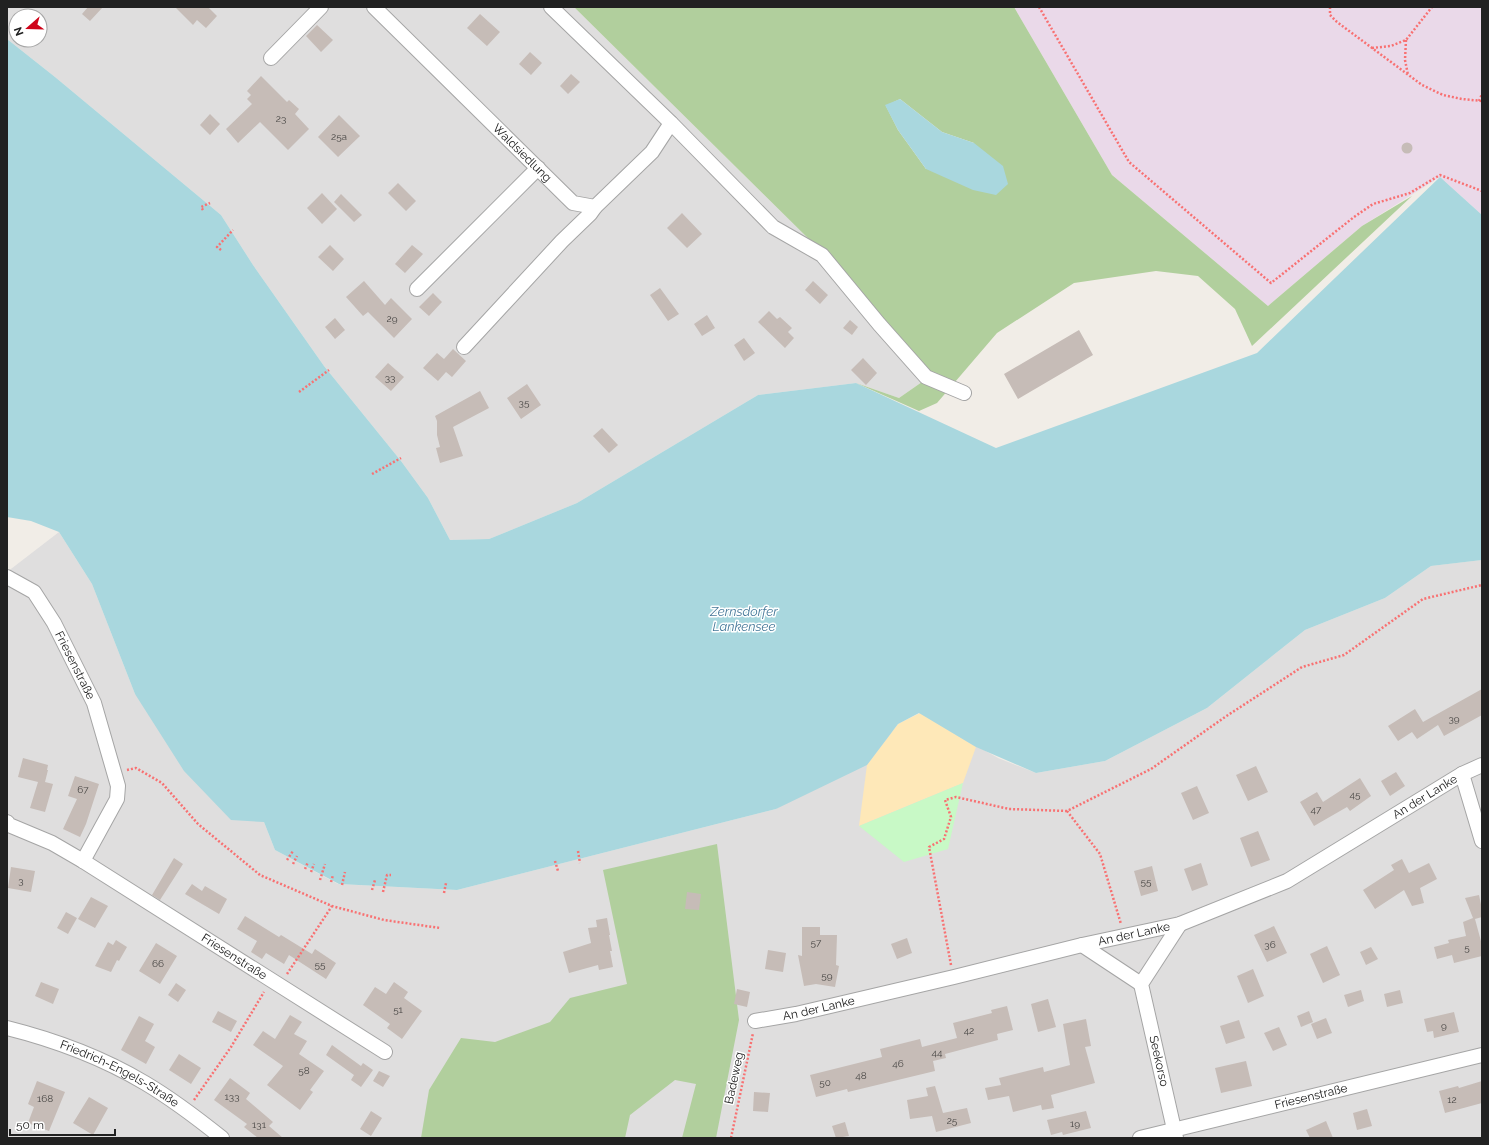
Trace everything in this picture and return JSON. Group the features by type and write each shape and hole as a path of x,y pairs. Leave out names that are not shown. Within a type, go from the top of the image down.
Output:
{"street":[{"path":"271,58 321,7"},
{"name":"Waldsiedlung","path":"374,7 573,203 595,207"},
{"path":"551,7 671,123 773,227 822,255 879,324 926,377 964,393"},
{"path":"464,347 562,241 652,152 671,123"},
{"path":"417,289 538,168"},
{"name":"Friesenstraße","path":"7,577 34,592 54,623 94,703 118,786 117,799 83,861"},
{"name":"An der Lanke","path":"755,1021 796,1014 1082,945 1180,924 1287,881 1462,774 1482,765"},
{"path":"1462,774 1482,841"},
{"name":"Friesenstraße","path":"8,825 52,843 83,861 385,1052"},
{"path":"1082,945 1141,984 1180,924"},
{"name":"Seekorso","path":"1141,984 1175,1134"},
{"name":"Friedrich-Engels-Straße","path":"7,1028 62,1044 96,1058 145,1083 187,1110 222,1138"},
{"name":"Friesenstraße","path":"1140,1138 1175,1134 1482,1055"}],"path":[{"path":"1039,7 1129,162 1271,283 1354,217 1373,204 1410,192 1440,175 1482,191"},
{"path":"1330,7 1330,15 1422,85 1443,95 1462,99 1480,101 1482,94"},
{"path":"1372,48 1391,46 1406,40 1432,7"},
{"path":"1406,40 1405,60 1409,75"},
{"path":"203,210 201,208 210,203"},
{"path":"221,250 217,247 233,230"},
{"path":"299,392 329,370"},
{"path":"372,474 401,458"},
{"path":"954,977 929,847 944,839 951,817 945,800 956,797 1008,808 1067,811 1151,769 1225,717 1302,667 1344,655 1422,600 1482,585"},
{"path":"113,773 136,768 162,783 198,824 260,875 332,906 384,920 440,928"},
{"path":"1067,811 1100,854 1124,936"},
{"path":"286,860 293,851"},
{"path":"578,851 580,863"},
{"path":"293,864 297,856"},
{"path":"555,861 558,871"},
{"path":"305,869 308,862"},
{"path":"311,872 314,864"},
{"path":"320,880 325,864"},
{"path":"342,885 345,872"},
{"path":"331,882 333,875"},
{"path":"382,892 387,875 390,875"},
{"path":"372,890 375,880"},
{"path":"444,893 446,883"},
{"path":"187,1110 332,906"},
{"name":"Badeweg","path":"730,1138 755,1021"}],"shaded area":[{"path":"7,7 574,7 824,254 932,375 899,398 856,383 758,395 577,503 489,539 450,540 428,498 401,461 324,366 253,265 221,215 18,48 48,48 48,8 8,8 8,40"},
{"path":"1014,7 1482,7 1482,215 1440,177 1362,226 1268,306 1112,175"},
{"path":"59,532 92,584 135,694 264,822 275,850 338,884 457,890 776,809 920,713 998,758 1036,773 1105,761 1207,708 1305,630 1385,598 1431,566 1482,560 1482,1138 7,1138 7,572"}],"green space":[{"path":"574,7 1014,7 1112,175 1268,306 1362,226 1412,196 1252,346 1235,309 1198,276 1156,271 1074,283 997,333 937,403 919,411 856,383 899,398 932,375 824,254","holes":["900,99 942,132 974,143 926,169 898,130 886,106"]},
{"path":"963,783 948,849 904,862 859,826"},
{"path":"717,844 739,1020 716,1138 682,1138 696,1084 675,1080 630,1115 625,1138 421,1138 429,1090 461,1038 495,1042 550,1022 570,998 627,984 603,870"}],"sand":[{"path":"920,713 976,747 963,783 859,826 867,765 898,724"}],"water":[{"name":"Zernsdorfer Lankensee","path":"7,39 8,48 18,48 221,215 253,265 324,366 401,461 428,498 450,540 489,539 577,503 758,395 856,383 996,448 1257,353 1440,177 1482,215 1482,560 1431,566 1385,598 1305,630 1207,708 1105,761 1036,773 976,747 919,713 898,724 867,765 776,809 457,890 339,884 275,850 264,822 231,820 184,771 135,694 92,584 59,532 31,521 7,517"},
{"path":"900,99 942,132 974,143 1003,166 1008,184 996,195 973,190 926,169 898,130 885,105"}],"building":[{"path":"88,7 103,7 90,21 82,14"},
{"path":"175,7 208,7 217,16 206,28 197,20 193,25"},
{"path":"480,14 500,32 487,46 467,28"},
{"path":"317,25 333,40 321,52 306,36"},
{"path":"530,52 542,63 531,75 519,64"},
{"path":"571,74 580,82 568,94 560,86"},
{"path":"261,76 287,102 289,100 299,109 295,114 309,129 288,150 260,122 238,143 226,129 252,104 247,99 251,95 247,91"},
{"path":"210,114 220,124 210,135 200,125"},
{"path":"339,115 360,136 338,157 318,137"},
{"path":"1407,142 1411,144 1413,148 1411,152 1407,154 1403,152 1401,148 1403,144"},
{"path":"398,183 416,201 406,211 388,193"},
{"path":"322,193 337,209 322,224 307,208"},
{"path":"341,194 362,215 354,222 334,202"},
{"path":"682,213 702,234 687,248 667,228"},
{"path":"330,245 344,259 333,271 318,257"},
{"path":"412,245 423,254 405,273 395,264"},
{"path":"364,281 385,305 391,298 412,319 394,338 368,312 363,316 346,297"},
{"path":"813,281 828,295 820,304 805,290"},
{"path":"660,288 679,314 668,321 650,295"},
{"path":"433,293 442,302 429,316 419,307"},
{"path":"769,311 777,319 780,317 792,328 788,332 794,338 785,348 758,322"},
{"path":"707,315 715,328 702,336 694,324"},
{"path":"335,318 345,330 335,339 325,327"},
{"path":"850,320 858,327 852,335 843,328"},
{"path":"1079,330 1093,355 1018,399 1004,374"},
{"path":"744,338 755,353 744,361 734,345"},
{"path":"453,349 466,361 452,377 446,372 438,381 423,368 437,353 444,359"},
{"path":"863,358 877,373 866,385 851,370"},
{"path":"388,363 404,377 391,391 375,377"},
{"path":"527,384 541,405 521,419 507,398"},
{"path":"480,391 489,408 453,427 463,456 440,463 436,448 440,447 435,416"},
{"path":"602,428 618,445 609,453 593,436"},
{"path":"1482,689 1482,715 1444,736 1438,725 1417,739 1412,732 1398,741 1388,726 1415,709 1423,722"},
{"path":"23,758 48,765 45,782 53,784 45,812 30,808 38,782 18,777"},
{"path":"1256,766 1268,792 1248,801 1236,775"},
{"path":"1396,772 1405,786 1390,796 1381,781"},
{"path":"75,776 99,784 86,824 80,837 63,829 77,799 68,796"},
{"path":"1360,778 1371,796 1350,811 1347,807 1314,826 1300,802 1317,792 1323,802"},
{"path":"1197,786 1209,813 1193,820 1181,793"},
{"path":"1258,831 1270,860 1251,867 1240,838"},
{"path":"174,858 183,864 160,900 152,895"},
{"path":"1402,859 1409,873 1429,863 1437,879 1420,888 1424,903 1412,906 1404,890 1375,909 1363,890 1394,870 1391,865"},
{"path":"1201,863 1208,885 1192,891 1184,869"},
{"path":"1152,866 1158,891 1141,896 1134,871"},
{"path":"11,867 35,871 31,892 8,888"},
{"path":"192,884 202,891 205,886 227,899 219,914 185,894"},
{"path":"687,892 701,894 699,910 685,909"},
{"path":"1479,895 1482,917 1475,919 1482,945 1482,956 1454,963 1452,955 1437,959 1434,947 1449,943 1448,940 1466,936 1463,922 1473,918 1465,898"},
{"path":"91,897 108,906 95,928 78,919"},
{"path":"66,912 77,918 68,934 57,928"},
{"path":"245,916 279,937 281,935 312,954 315,949 336,963 326,979 289,955 284,964 266,953 262,959 251,952 257,941 237,929"},
{"path":"607,918 613,967 599,970 598,965 569,973 563,952 591,943 588,928 597,927 596,920"},
{"path":"1274,926 1287,953 1267,962 1254,935"},
{"path":"802,927 820,927 820,935 837,935 836,965 839,966 835,987 816,984 804,986 798,955 802,956"},
{"path":"907,938 912,953 897,959 891,944"},
{"path":"116,940 127,947 119,961 117,960 111,972 95,966 108,942 113,945"},
{"path":"156,943 177,956 160,984 139,971"},
{"path":"1327,946 1340,975 1323,983 1310,954"},
{"path":"1371,947 1378,959 1366,965 1360,952"},
{"path":"768,950 786,953 783,972 765,969"},
{"path":"1253,969 1264,996 1248,1003 1237,976"},
{"path":"41,982 59,989 53,1004 35,996"},
{"path":"394,982 408,992 404,998 422,1011 402,1039 387,1028 390,1024 363,1005 375,987 386,994"},
{"path":"176,983 186,990 178,1002 168,995"},
{"path":"737,989 750,992 747,1007 734,1004"},
{"path":"1361,990 1364,1001 1348,1007 1344,995"},
{"path":"1400,990 1403,1003 1387,1007 1384,994"},
{"path":"1048,999 1056,1027 1038,1032 1031,1004"},
{"path":"1007,1006 1013,1030 997,1034 998,1040 945,1054 946,1058 933,1061 935,1071 848,1092 847,1089 816,1097 810,1075 882,1057 880,1049 920,1039 922,1047 957,1038 953,1023 992,1013 991,1010"},
{"path":"218,1011 237,1021 231,1032 212,1022"},
{"path":"1309,1011 1313,1022 1301,1027 1297,1016"},
{"path":"1454,1012 1459,1032 1434,1038 1433,1031 1427,1032 1424,1019"},
{"path":"290,1015 302,1022 294,1034 307,1041 299,1054 324,1071 310,1090 313,1092 300,1110 267,1085 283,1066 253,1045 263,1031 275,1039"},
{"path":"139,1016 154,1024 145,1041 155,1047 146,1064 121,1050"},
{"path":"1326,1018 1332,1033 1317,1039 1311,1024"},
{"path":"1086,1019 1091,1046 1085,1047 1095,1083 1051,1095 1054,1108 1042,1110 1041,1105 1013,1112 1009,1096 988,1100 985,1088 1001,1085 999,1078 1043,1067 1044,1072 1070,1065 1063,1024"},
{"path":"1239,1020 1245,1038 1226,1044 1220,1026"},
{"path":"1279,1027 1287,1045 1273,1051 1264,1033"},
{"path":"332,1045 361,1066 363,1063 373,1070 361,1087 351,1080 354,1075 326,1055"},
{"path":"179,1054 201,1068 191,1084 169,1070"},
{"path":"1246,1061 1252,1086 1221,1093 1215,1068"},
{"path":"379,1071 390,1076 383,1087 373,1081"},
{"path":"230,1078 250,1093 246,1099 273,1122 269,1126 283,1138 258,1138 244,1127 247,1124 214,1100"},
{"path":"37,1081 65,1092 49,1131 28,1123 34,1107 28,1104"},
{"path":"1482,1081 1482,1103 1445,1113 1439,1091 1458,1086 1459,1088"},
{"path":"935,1086 943,1113 967,1108 971,1123 936,1132 932,1116 910,1119 907,1100 928,1096 926,1088"},
{"path":"754,1092 770,1093 768,1112 753,1111"},
{"path":"89,1097 108,1108 93,1135 73,1123"},
{"path":"1367,1109 1372,1126 1357,1130 1353,1113"},
{"path":"371,1111 382,1118 371,1136 360,1129"},
{"path":"1086,1111 1091,1128 1063,1135 1062,1132 1051,1135 1047,1120"},
{"path":"1326,1121 1333,1138 1310,1138 1306,1130"},
{"path":"845,1122 849,1136 836,1138 832,1126"}]}
